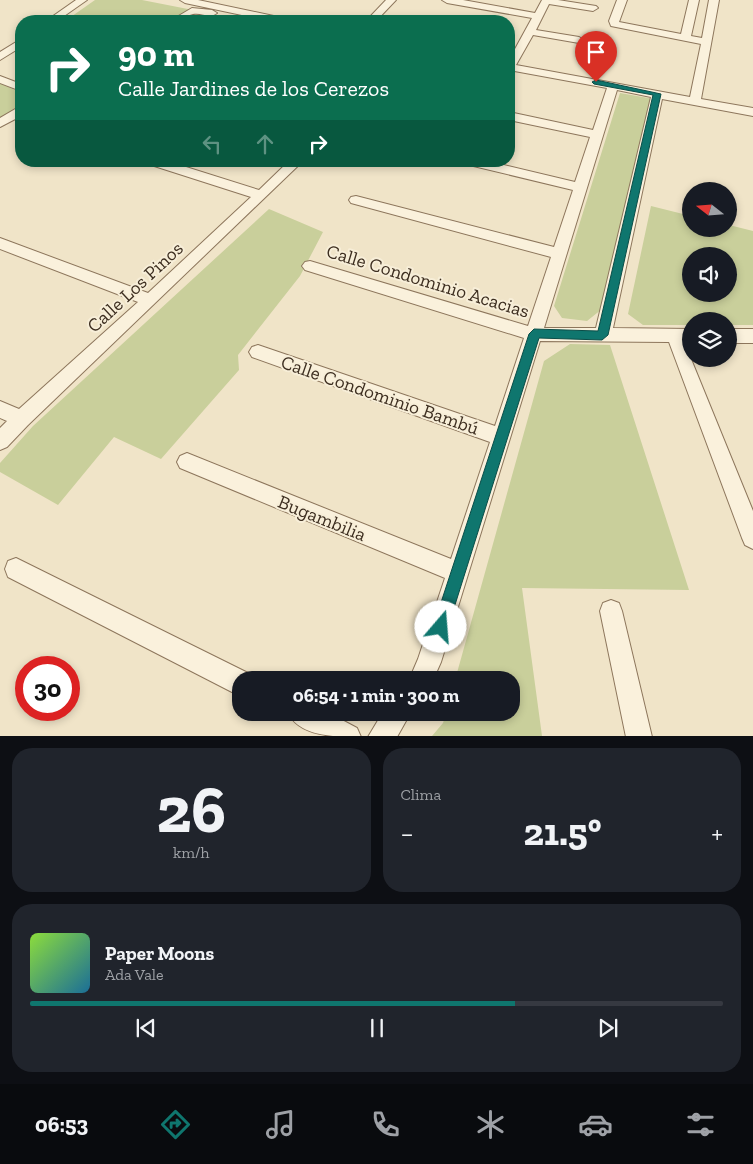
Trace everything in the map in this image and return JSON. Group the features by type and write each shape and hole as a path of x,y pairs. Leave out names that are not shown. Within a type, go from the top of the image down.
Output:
{"street":[{"path":"60,15 82,0"},
{"path":"377,15 391,0"},
{"path":"447,0 538,16"},
{"path":"622,0 614,21 615,24 707,42"},
{"path":"685,38 694,0"},
{"path":"695,101 714,0"},
{"path":"515,57 547,1 593,8"},
{"path":"181,15 191,3"},
{"path":"191,3 228,15"},
{"path":"191,3 252,15"},
{"path":"530,32 579,40"},
{"path":"0,57 15,46"},
{"path":"515,68 753,112"},
{"path":"0,79 15,85"},
{"path":"425,671 613,86"},
{"path":"602,335 657,94"},
{"path":"515,117 598,135"},
{"path":"172,167 261,195"},
{"name":"Calle Los Pinos","path":"0,441 21,419 291,167"},
{"path":"495,167 581,188"},
{"path":"356,200 560,254"},
{"path":"0,243 150,300"},
{"name":"Calle Condominio Acacias","path":"310,266 534,334 682,336"},
{"path":"737,336 753,336"},
{"name":"Calle Condominio Bambú","path":"258,352 501,437"},
{"path":"694,367 753,538"},
{"path":"0,409 21,419"},
{"name":"Bugambilia","path":"187,462 458,573"},
{"path":"16,569 232,678"},
{"path":"611,611 638,736"},
{"path":"318,721 348,736"},
{"path":"381,736 392,721"}],"green space":[{"path":"95,0 142,0 198,11 191,15 74,15"},
{"path":"0,83 15,90 15,113 0,122"},
{"path":"620,93 654,99 602,309 587,321 562,318 554,306"},
{"path":"651,206 682,214 682,238 738,238 738,227 753,231 753,325 737,325 737,312 682,312 682,325 643,325 628,314"},
{"path":"269,209 323,232 300,276 238,355 239,370 161,459 114,437 58,505 0,472 0,463 33,426"},
{"path":"570,344 610,345 689,590 522,588 542,736 432,736 444,721 520,721 520,671 458,671 544,361"}],"route":[{"path":"441,627 534,334 602,335 657,94 596,82"}]}
